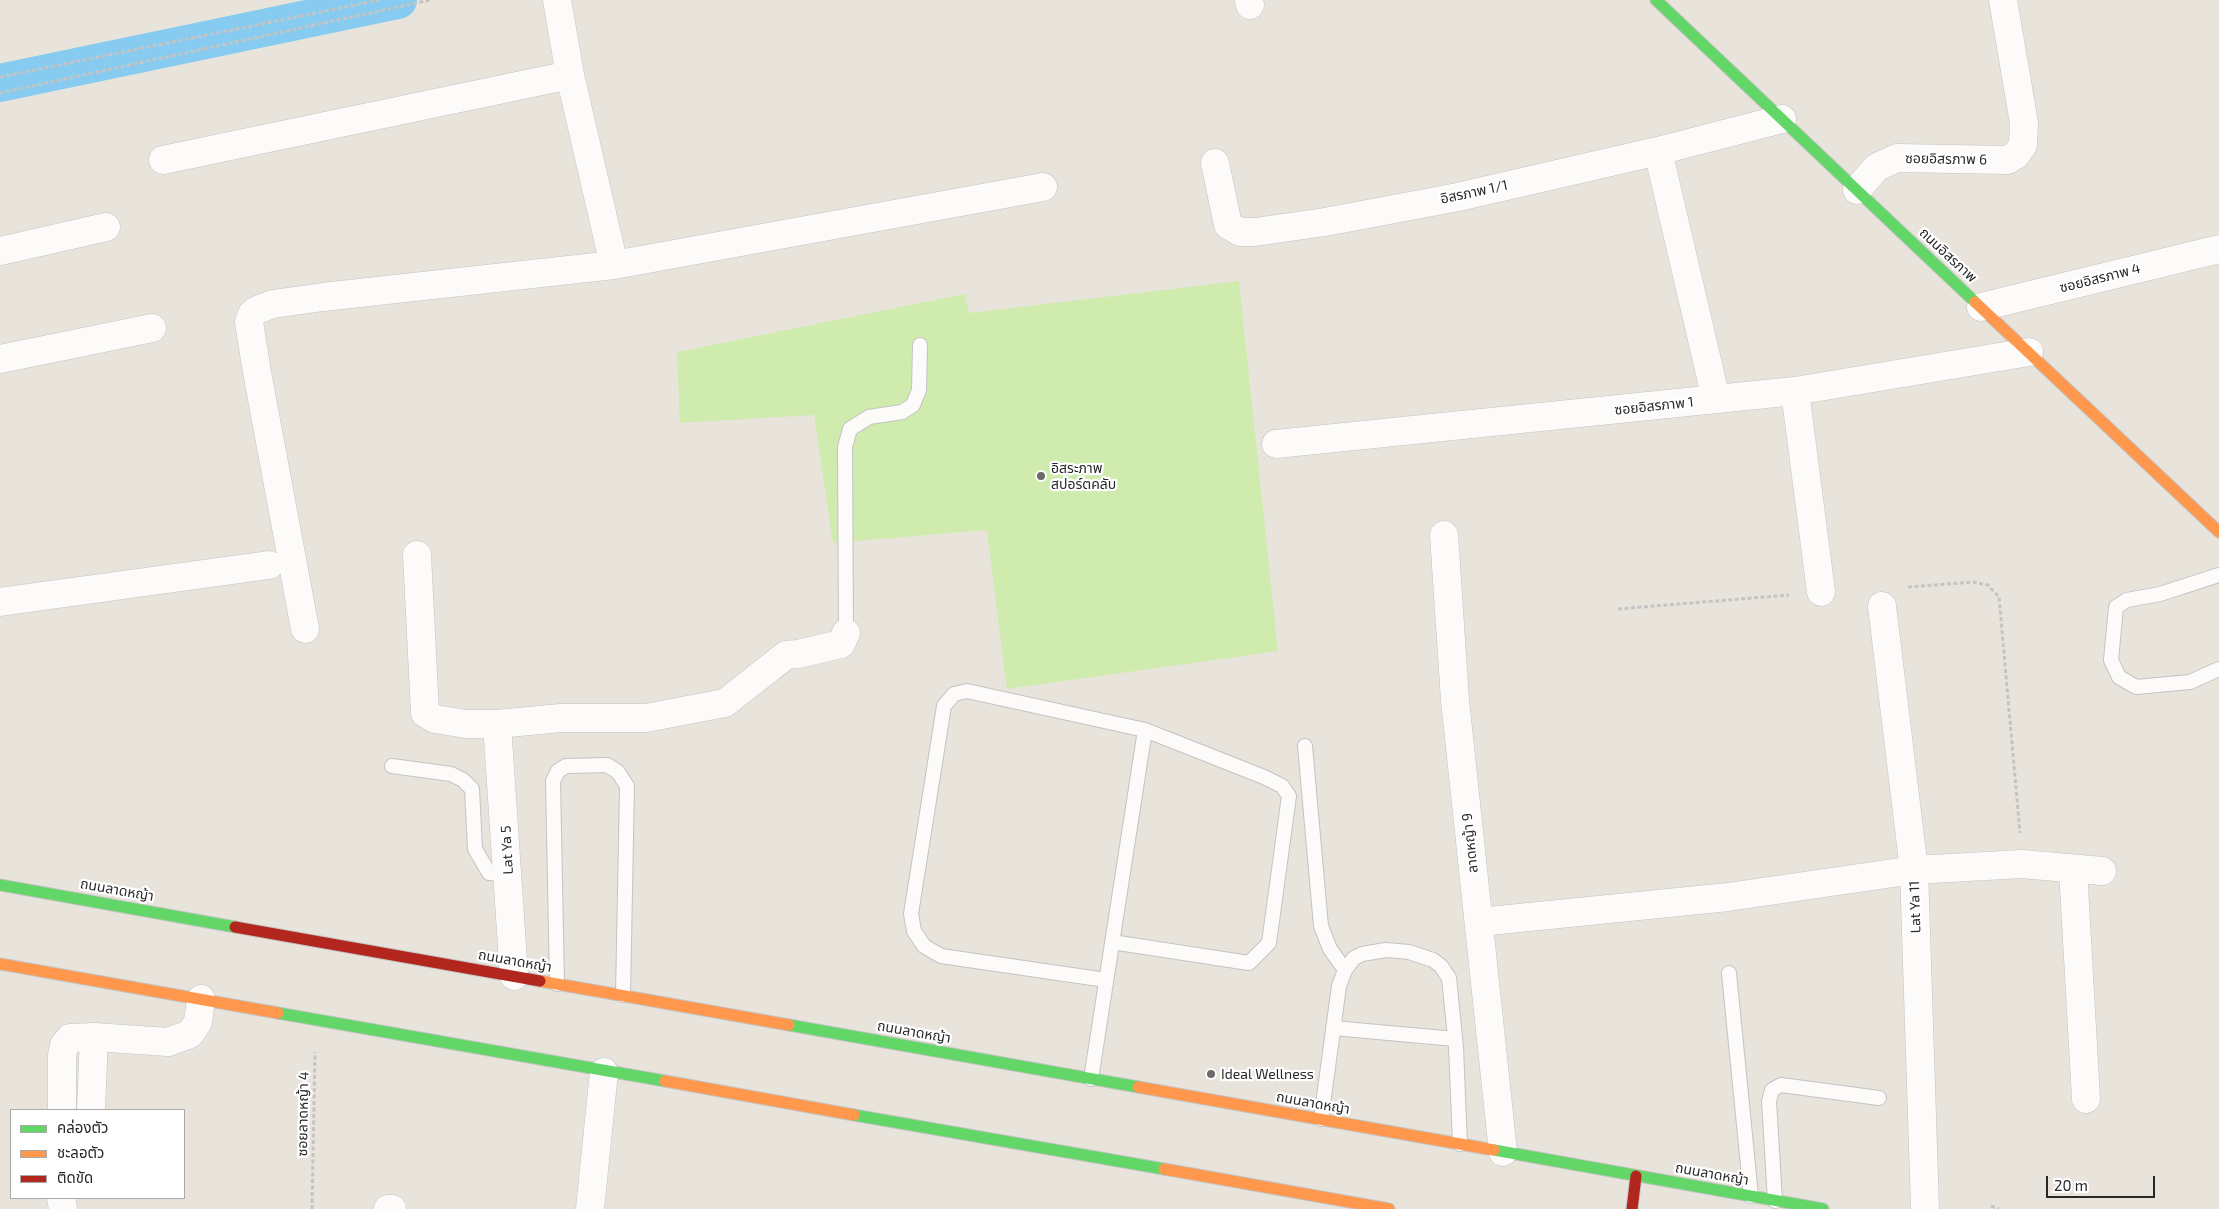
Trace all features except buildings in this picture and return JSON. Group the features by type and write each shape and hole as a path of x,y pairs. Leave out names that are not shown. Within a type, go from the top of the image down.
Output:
{"main road":[{"name":"ถนนอิสรภาพ","path":"1656,0 2219,532"},
{"name":"ถนนลาดหญ้า","path":"0,885 1823,1209"},
{"path":"0,964 1389,1209"},
{"path":"1632,1209 1636,1176"}],"street":[{"path":"557,0 570,75 614,265"},
{"name":"ซอยอิสรภาพ 6","path":"1857,190 1877,168 1897,158 2008,160 2016,155 2024,145 2024,123 2003,0"},
{"path":"163,160 570,75"},
{"name":"อิสรภาพ 1/1","path":"1215,162 1228,225 1240,232 1325,222 1448,198 1658,152 1782,118"},
{"path":"1658,152 1716,399"},
{"path":"305,629 257,372 249,322 252,314 273,304 323,296 614,265 1043,187"},
{"path":"0,251 106,227"},
{"name":"ซอยอิสรภาพ 4","path":"1981,307 2219,249"},
{"path":"0,359 152,328"},
{"name":"ซอยอิสรภาพ 1","path":"1276,444 1795,391 2029,352"},
{"path":"1795,391 1821,592"},
{"name":"ลาดหญ้า 9","path":"1444,535 1456,700 1503,1152"},
{"path":"417,555 425,713 435,719 458,723 497,724 561,718 646,718 725,703 786,654 798,654 841,644 846,633"},
{"path":"0,602 269,565"},
{"name":"Lat Ya 11","path":"1882,606 1914,870 1925,1209"},
{"name":"Lat Ya 5","path":"497,724 514,976"},
{"path":"1478,922 1728,896 1914,870 2022,864 2102,871"},
{"path":"2073,869 2086,1099"},
{"path":"62,1109 62,1056 64,1046 70,1038 94,1037 168,1042 190,1034 198,1022 201,999"},
{"path":"91,1109 94,1037"},
{"path":"590,1209 604,1072"}],"lane":[{"path":"846,633 845,447 850,429 869,417 902,412 913,405 919,390 920,345"},
{"path":"2219,575 2160,594 2127,600 2116,607 2111,660 2119,677 2136,687 2190,682 2219,669"},
{"path":"1106,980 941,956 924,946 914,930 911,914 944,706 954,694 967,691 1145,730 1264,776 1282,786 1289,796 1269,943 1249,963 1112,942"},
{"path":"1091,1079 1145,730"},
{"path":"1305,746 1321,926 1330,948 1345,970"},
{"path":"557,984 553,781 558,771 566,766 607,765 618,772 627,786 624,996"},
{"path":"392,766 451,774 463,780 472,789 475,849 489,873 508,874"},
{"path":"1321,1120 1339,986 1345,970 1354,958 1362,954 1377,950 1409,952 1433,960 1441,966 1449,978 1455,1039 1460,1144"},
{"path":"1729,973 1751,1196"},
{"path":"1333,1028 1455,1039"},
{"path":"1775,1201 1769,1101 1772,1090 1781,1085 1879,1098"}],"path":[{"path":"0,77 380,0"},
{"path":"0,93 430,0"},
{"name":"ซอยลาดหญ้า 4","path":"312,1209 316,1020"},
{"path":"1992,1206 1999,1209"}],"green space":[{"name":"อิสระภาพ สปอร์ตคลับ","path":"1239,281 1278,651 1007,689 987,530 833,543 814,415 680,423 677,352 965,294 969,313"}],"waterway":[{"path":"0,83 398,0"}],"traffic: fast":[{"path":"1656,0 1975,302"},
{"path":"0,885 235,927"},
{"path":"278,1013 665,1081"},
{"path":"789,1025 1138,1087"},
{"path":"854,1115 1164,1169"},
{"path":"1494,1150 1823,1209"}],"traffic: slow":[{"path":"1975,302 2219,532"},
{"path":"0,964 278,1013"},
{"path":"540,981 789,1025"},
{"path":"665,1081 854,1115"},
{"path":"1138,1087 1494,1150"},
{"path":"1164,1169 1389,1209"}],"traffic: jam":[{"path":"235,927 540,981"},
{"path":"1632,1209 1636,1176"}],"place":[{"name":"อิสระภาพ สปอร์ตคลับ","path":"1041,476"},
{"name":"Ideal Wellness","path":"1211,1074"}]}
